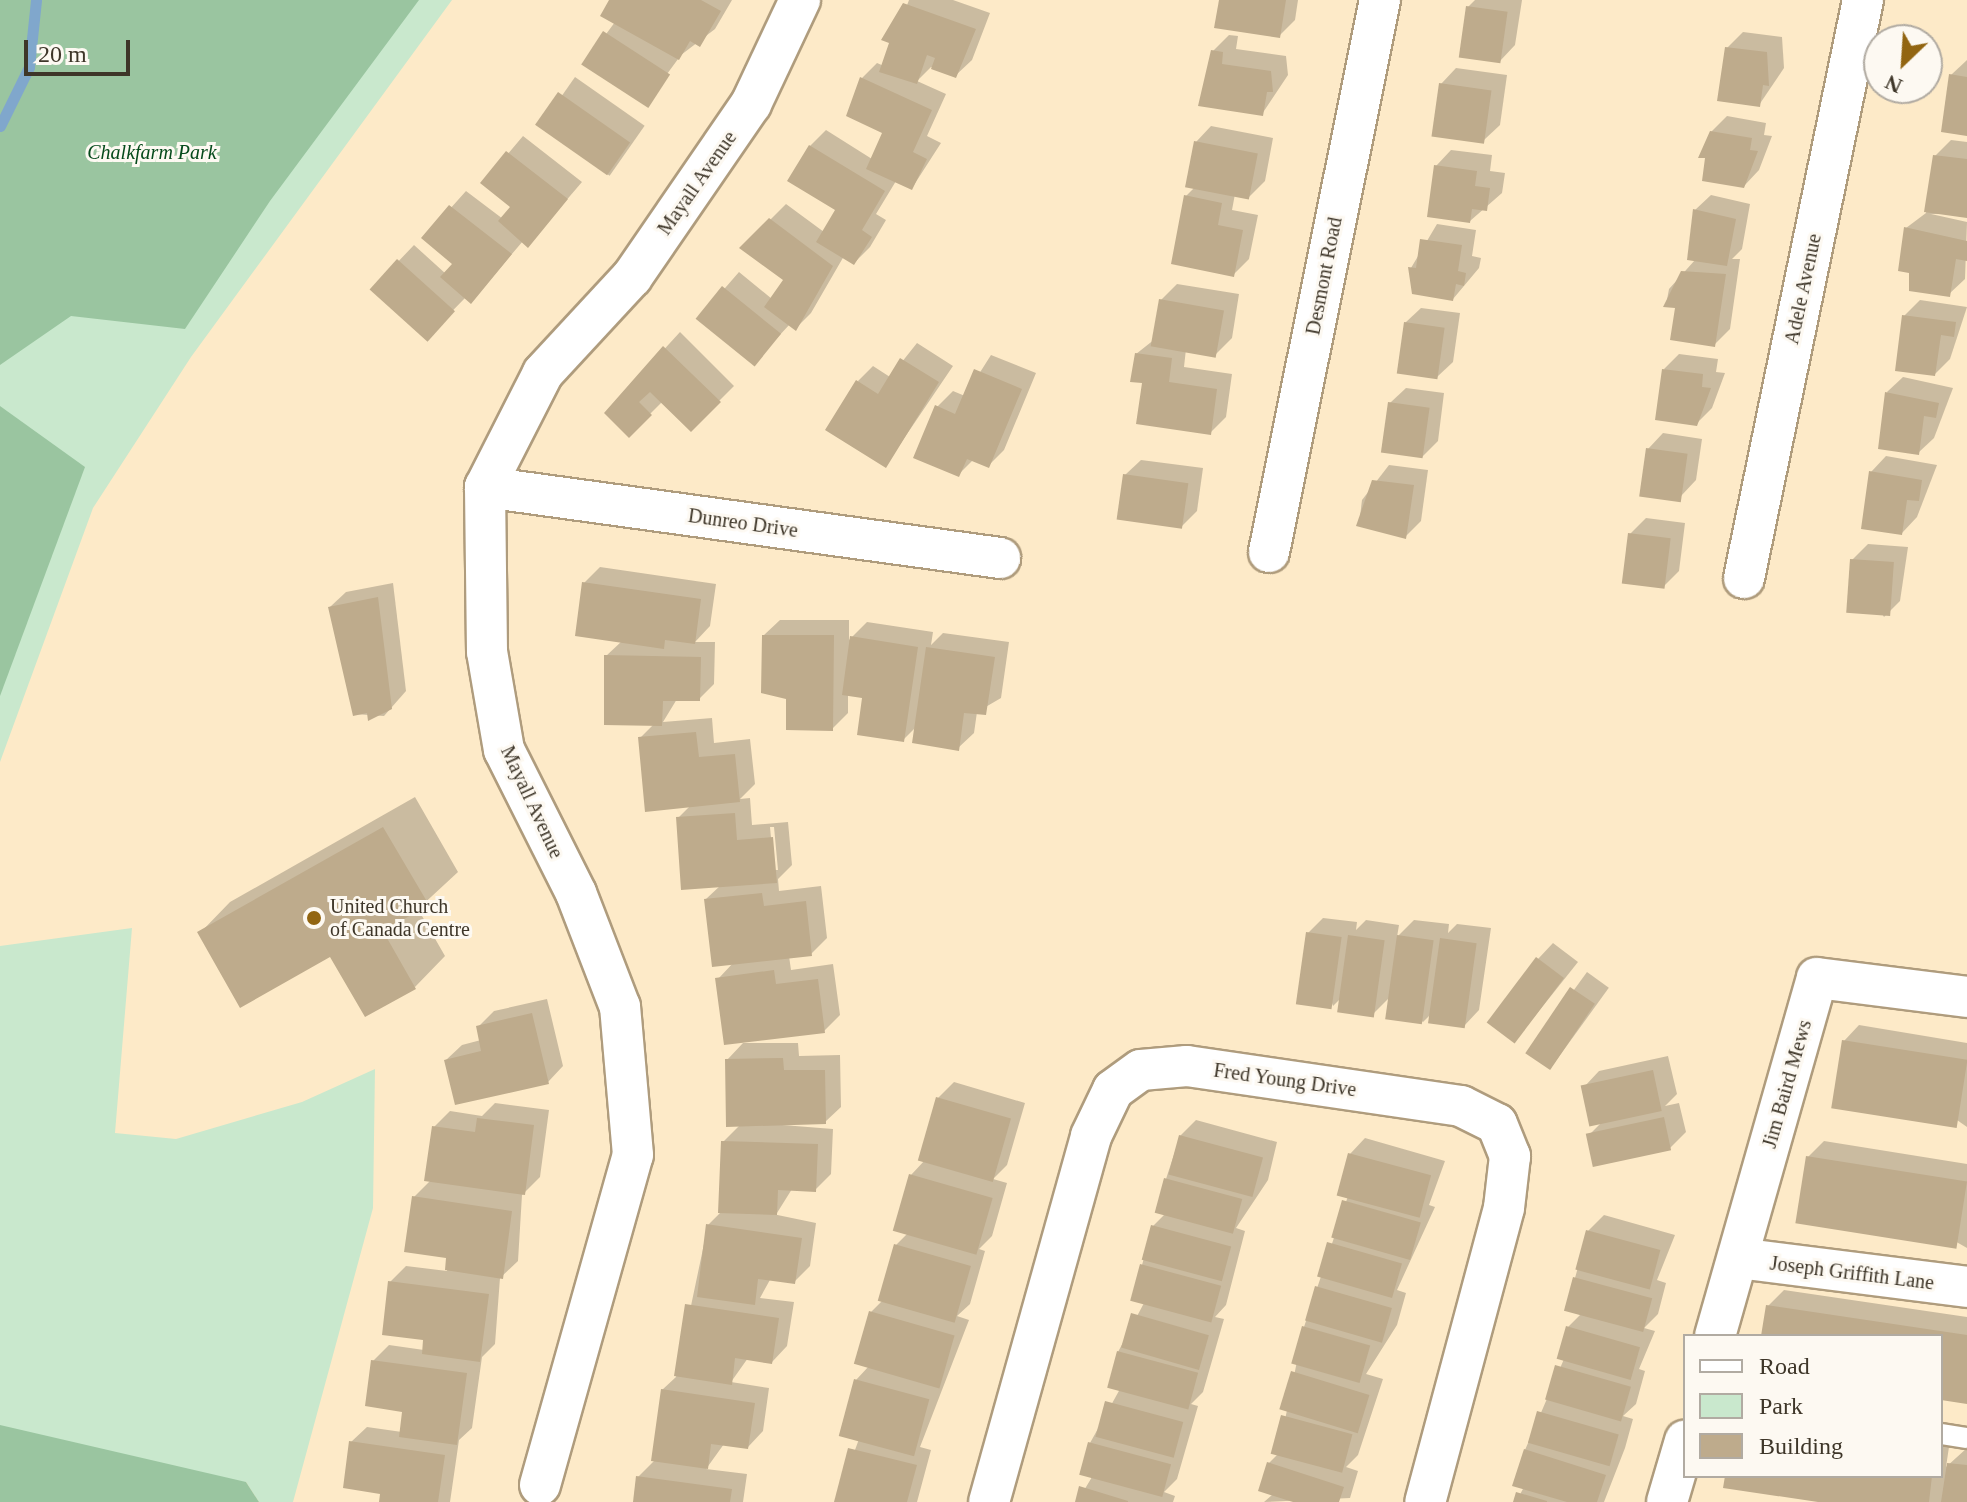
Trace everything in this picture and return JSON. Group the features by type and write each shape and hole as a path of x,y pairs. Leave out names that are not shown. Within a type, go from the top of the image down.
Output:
{"street":[{"name":"Mayall Avenue","path":"540,1485 633,1155 620,1007 576,893 504,750 487,652 485,487 543,373 632,277 751,104 800,0"},
{"name":"Desmont Road","path":"1269,552 1380,0"},
{"name":"Adele Avenue","path":"1744,578 1863,0"},
{"name":"Dunreo Drive","path":"485,487 1000,558"},
{"name":"Jim Baird Mews","path":"1716,1334 1817,978 1967,997"},
{"name":"Fred Young Drive","path":"989,1502 1091,1136 1113,1090 1141,1070 1187,1066 1461,1106 1497,1124 1510,1156 1504,1208 1425,1502"},
{"name":"Joseph Griffith Lane","path":"1738,1258 1967,1287"},
{"path":"1667,1502 1683,1448"}],"lane":[{"path":"1943,1434 1967,1438"}],"green space":[{"name":"Chalkfarm Park","path":"0,0 452,0 191,357 93,508 0,762"},
{"name":"Chalkfarm Park","path":"0,0 419,0 270,201 185,329 71,316 0,365"},
{"path":"0,406 85,467 0,696"},
{"path":"132,928 115,1133 176,1139 302,1102 375,1069 373,1208 293,1502 259,1502 246,1482 0,1502 0,946"},
{"path":"0,1425 246,1482 259,1502 0,1502"}],"building":[{"path":"609,0 701,0 721,11 700,47 690,41 679,60 600,16"},
{"path":"1219,0 1286,0 1280,38 1214,28"},
{"path":"903,3 976,29 956,78 931,69 935,58 927,55 917,84 879,72 889,43 881,40"},
{"path":"1466,6 1508,12 1500,63 1459,57"},
{"path":"603,31 670,75 648,108 581,65"},
{"path":"1725,47 1767,52 1769,86 1763,85 1760,107 1717,101"},
{"path":"1211,50 1223,52 1222,64 1271,71 1273,92 1267,92 1263,116 1198,106"},
{"path":"1949,74 1967,77 1967,136 1941,132"},
{"path":"860,77 932,110 913,152 927,159 912,190 866,169 882,133 846,116"},
{"path":"1439,83 1491,90 1484,144 1431,136"},
{"path":"558,92 630,142 607,175 535,125"},
{"path":"1710,131 1752,138 1750,150 1758,151 1744,188 1702,181 1705,158 1698,158"},
{"path":"1194,141 1258,153 1249,200 1185,187"},
{"path":"809,145 885,191 862,230 872,237 854,265 816,242 835,210 787,181"},
{"path":"506,151 568,199 528,248 498,221 510,207 480,183"},
{"path":"1933,155 1967,159 1967,218 1924,212"},
{"path":"1434,165 1477,171 1475,186 1490,188 1487,211 1472,209 1470,223 1427,217"},
{"path":"1184,195 1222,203 1218,225 1243,230 1234,277 1171,264"},
{"path":"449,205 512,254 471,304 440,277 452,264 421,238"},
{"path":"1693,209 1736,219 1727,266 1687,260"},
{"path":"769,218 833,266 796,331 764,307 783,280 739,248"},
{"path":"1904,227 1967,241 1967,261 1956,259 1950,297 1909,291 1909,273 1898,271"},
{"path":"1420,239 1462,245 1458,271 1466,273 1464,286 1456,284 1453,301 1412,294 1408,267 1416,268"},
{"path":"397,259 455,311 428,342 370,289"},
{"path":"1681,271 1726,274 1715,347 1670,340 1675,308 1663,307"},
{"path":"722,286 781,334 755,366 696,319"},
{"path":"1159,299 1224,310 1216,358 1151,346"},
{"path":"1902,315 1956,322 1954,337 1941,335 1935,376 1895,371"},
{"path":"1404,322 1445,328 1437,379 1397,373"},
{"path":"663,346 721,402 691,432 650,392 639,402 652,415 629,438 604,413"},
{"path":"1135,353 1172,358 1169,382 1217,389 1211,435 1136,424 1142,383 1130,382"},
{"path":"900,358 939,382 886,468 825,430 856,380 878,394"},
{"path":"974,369 1022,389 989,468 967,459 959,477 913,458 935,405 955,414"},
{"path":"1662,369 1703,374 1702,387 1711,388 1697,426 1655,420"},
{"path":"1885,392 1939,403 1936,418 1924,416 1919,455 1878,449"},
{"path":"1388,402 1430,408 1422,458 1381,453"},
{"path":"1646,448 1688,454 1681,502 1639,497"},
{"path":"1869,471 1922,480 1919,501 1907,500 1902,535 1861,529"},
{"path":"1123,474 1188,483 1182,529 1117,520"},
{"path":"1372,480 1414,485 1406,539 1356,526"},
{"path":"1628,533 1671,538 1664,589 1622,584"},
{"path":"1850,559 1894,562 1890,616 1846,613"},
{"path":"582,582 701,599 695,644 665,640 664,649 575,636"},
{"path":"378,597 392,709 368,721 367,713 353,716 328,607"},
{"path":"762,635 834,635 833,731 786,730 786,699 761,693"},
{"path":"850,636 918,647 904,742 857,735 862,698 842,695"},
{"path":"926,647 995,657 986,715 964,713 959,751 912,743"},
{"path":"604,655 701,657 700,701 663,701 662,726 604,725"},
{"path":"696,732 699,757 735,754 740,802 645,812 638,737"},
{"path":"735,813 737,840 773,837 777,883 681,890 676,817"},
{"name":"United Church of Canada Centre","path":"383,827 429,905 383,931 416,989 365,1017 330,957 240,1008 197,932"},
{"path":"762,893 764,906 806,901 812,956 712,967 704,899"},
{"path":"1306,932 1342,937 1331,1009 1296,1004"},
{"path":"1348,935 1385,940 1374,1017 1337,1012"},
{"path":"1397,935 1434,940 1422,1024 1385,1019"},
{"path":"1440,938 1477,943 1465,1028 1428,1023"},
{"path":"1536,957 1564,978 1515,1044 1487,1022"},
{"path":"774,970 776,984 818,979 825,1033 724,1045 715,978"},
{"path":"1570,987 1595,1004 1550,1070 1525,1053"},
{"path":"532,1013 549,1084 455,1105 444,1060 481,1051 476,1026"},
{"path":"1842,1040 1967,1060 1957,1128 1831,1108"},
{"path":"783,1058 784,1070 825,1070 826,1124 726,1127 725,1059"},
{"path":"1653,1070 1662,1111 1589,1126 1581,1085"},
{"path":"936,1097 1011,1118 993,1182 918,1160"},
{"path":"1664,1117 1671,1150 1593,1167 1586,1134"},
{"path":"477,1118 534,1125 525,1195 424,1181 432,1126 475,1132"},
{"path":"1179,1135 1263,1158 1252,1197 1168,1175"},
{"path":"721,1141 818,1144 816,1192 778,1190 777,1215 718,1213"},
{"path":"1348,1153 1431,1175 1420,1218 1337,1196"},
{"path":"1806,1156 1967,1181 1956,1249 1795,1223"},
{"path":"909,1174 993,1198 976,1255 893,1231"},
{"path":"1164,1178 1242,1199 1233,1234 1155,1213"},
{"path":"412,1196 512,1211 503,1279 445,1270 446,1258 404,1252"},
{"path":"1342,1200 1421,1223 1410,1260 1331,1237"},
{"path":"706,1224 802,1238 795,1284 758,1279 755,1305 697,1297"},
{"path":"1151,1225 1231,1246 1222,1281 1142,1260"},
{"path":"1586,1230 1660,1250 1650,1290 1575,1270"},
{"path":"1327,1242 1402,1263 1392,1298 1317,1277"},
{"path":"894,1244 971,1266 955,1323 878,1301"},
{"path":"1140,1264 1221,1286 1211,1322 1130,1301"},
{"path":"1573,1277 1652,1298 1643,1332 1564,1311"},
{"path":"388,1281 489,1294 480,1362 422,1354 423,1340 382,1335"},
{"path":"1315,1286 1392,1308 1382,1343 1305,1321"},
{"path":"685,1304 779,1318 772,1364 735,1358 732,1385 674,1376"},
{"path":"1766,1305 1967,1335 1967,1404 1943,1400 1943,1334 1761,1334"},
{"path":"869,1311 955,1336 939,1388 854,1364"},
{"path":"1131,1313 1209,1335 1199,1370 1121,1348"},
{"path":"1302,1326 1370,1346 1359,1383 1291,1363"},
{"path":"1566,1326 1640,1347 1631,1380 1557,1359"},
{"path":"1117,1351 1198,1373 1188,1409 1107,1388"},
{"path":"371,1360 467,1373 457,1445 399,1437 402,1412 365,1406"},
{"path":"1555,1365 1631,1387 1621,1421 1545,1400"},
{"path":"1291,1371 1369,1395 1358,1433 1279,1409"},
{"path":"854,1379 929,1399 914,1456 839,1436"},
{"path":"661,1389 755,1403 748,1449 711,1444 708,1469 651,1461"},
{"path":"1105,1401 1183,1422 1174,1458 1095,1437"},
{"path":"1537,1411 1619,1434 1610,1466 1528,1443"},
{"path":"1281,1415 1352,1434 1342,1473 1271,1454"},
{"path":"349,1441 445,1455 438,1502 379,1502 380,1494 343,1488"},
{"path":"1088,1442 1171,1464 1162,1497 1079,1475"},
{"path":"848,1448 917,1465 907,1502 834,1502"},
{"path":"1524,1449 1606,1475 1597,1502 1567,1502 1512,1486"},
{"path":"1267,1462 1344,1487 1339,1502 1293,1502 1258,1491"},
{"path":"1947,1463 1967,1465 1967,1502 1941,1502"},
{"path":"636,1476 732,1489 730,1502 633,1502"},
{"path":"1725,1478 1932,1478 1929,1502 1818,1502 1723,1488"},
{"path":"1079,1486 1128,1501 1128,1502 1075,1502"},
{"path":"1516,1492 1547,1501 1547,1502 1513,1502"}],"waterway":[{"path":"0,126 29,67 36,0"}],"place":[{"name":"United Church of Canada Centre","path":"314,918"}]}
